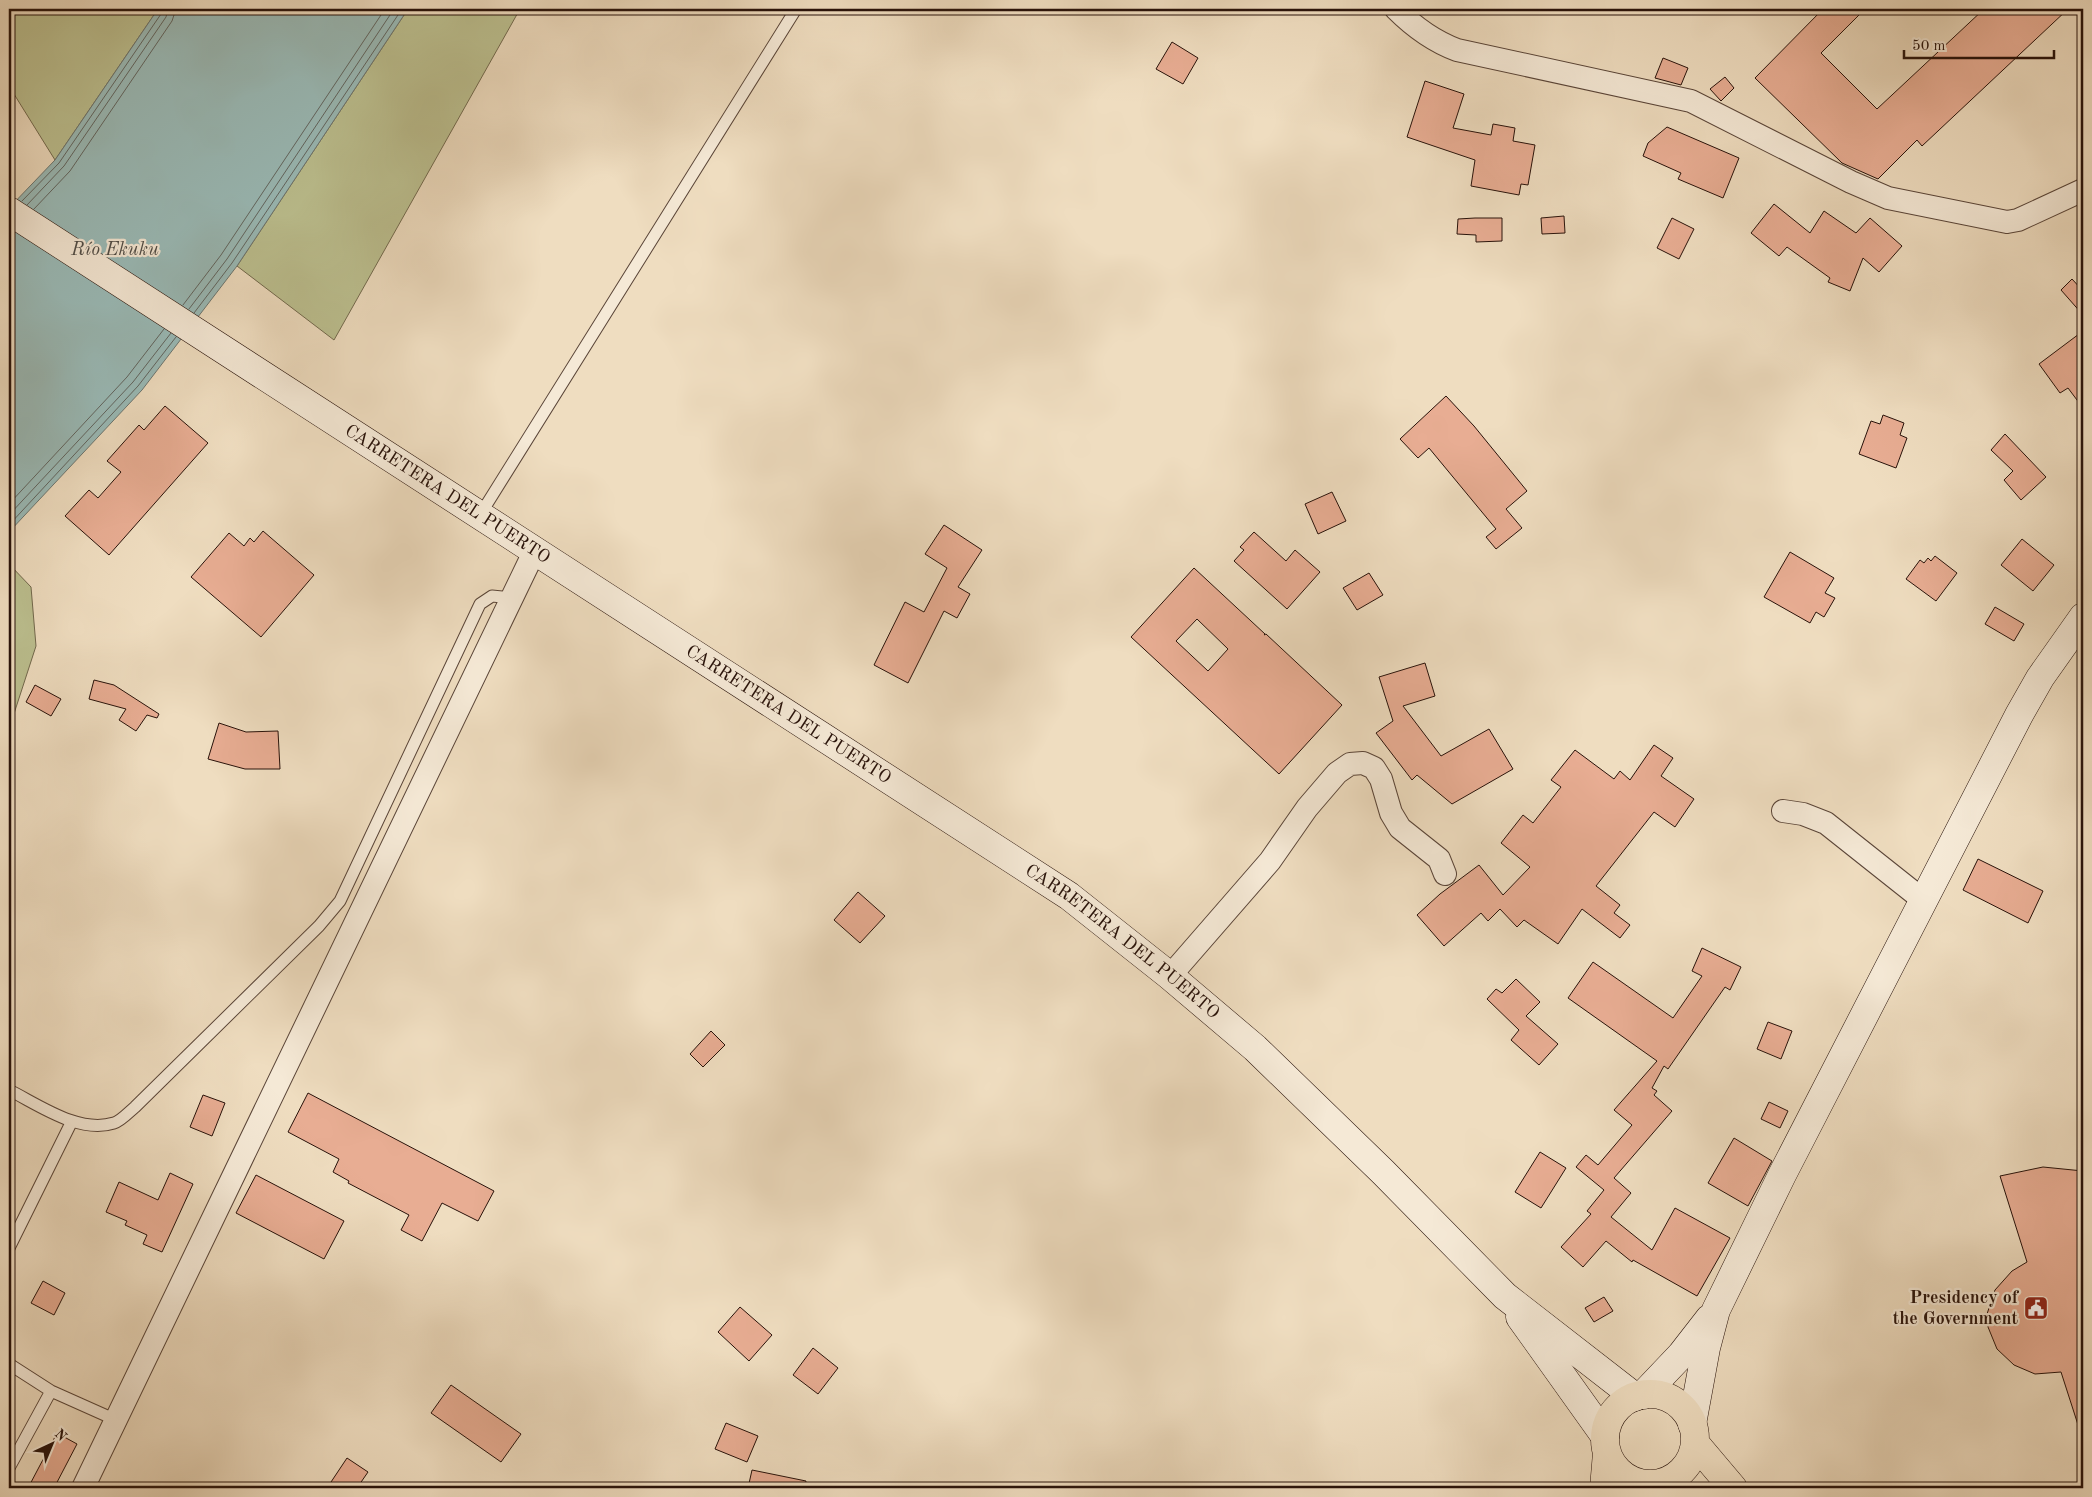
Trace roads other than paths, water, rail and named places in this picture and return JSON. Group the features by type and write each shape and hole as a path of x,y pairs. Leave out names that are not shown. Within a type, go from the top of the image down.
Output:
{"main road":[{"name":"CARRETERA DEL PUERTO","path":"9,212 1069,896 1170,976 1255,1048 1383,1172 1505,1296 1639,1396"},
{"path":"1606,1445 1614,1465 1624,1476 1636,1482 1656,1486 1680,1473 1687,1464 1704,1356 1716,1310 1782,1175 2028,700 2040,678 2083,617"},
{"name":"CARRETERA DEL PUERTO","path":"1505,1296 1606,1445"},
{"path":"1604,1488 1608,1424 1614,1412 1623,1403 1639,1396 1681,1355 1716,1310"},
{"path":"1639,1396 1659,1395 1673,1401 1685,1411 1693,1433 1733,1488"}],"street":[{"path":"1396,9 1420,30 1458,50 1702,105 1851,182 1888,198 2007,222 2018,220 2083,190"},
{"path":"83,1488 535,550"},
{"path":"1170,976 1270,861 1307,808 1337,773 1350,764 1363,763 1374,768 1381,779 1391,813 1400,828 1438,859 1446,874"},
{"path":"1783,811 1803,814 1826,823 1923,900"}],"lane":[{"path":"480,515 796,9"},
{"path":"9,1090 72,1121 90,1126 115,1123 135,1107 319,926 340,901 480,604 492,596 512,598"},
{"path":"9,1248 72,1121"},
{"path":"9,1364 51,1391 116,1420"},
{"path":"9,1468 51,1391"}],"water":[{"name":"Río Ekuku","path":"158,9 408,9 237,266 142,390 9,532 9,208 55,160"}],"place":[{"name":"Presidency of the Government","path":"2036,1308"}]}
